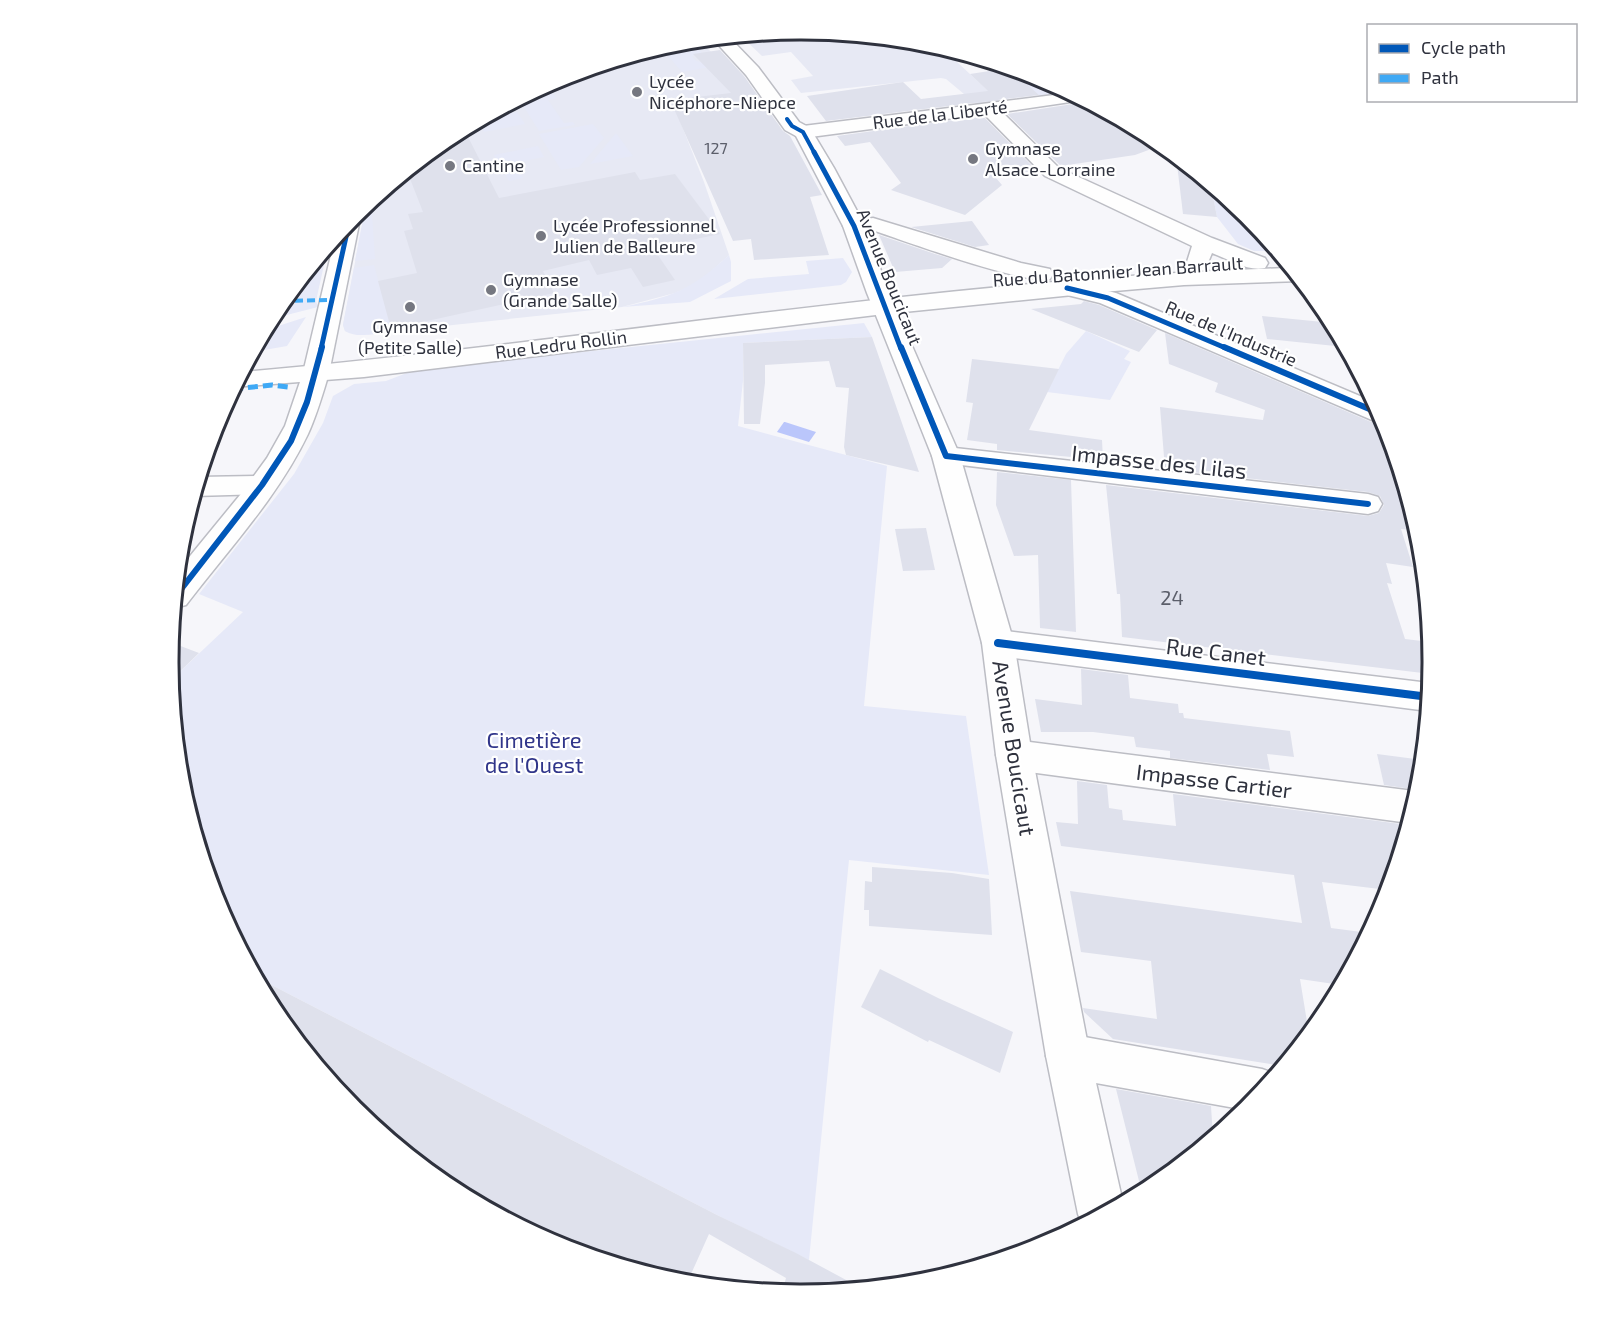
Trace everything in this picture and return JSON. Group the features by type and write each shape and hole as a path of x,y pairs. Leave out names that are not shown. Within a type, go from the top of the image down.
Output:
{"main road":[{"name":"Avenue Boucicaut","path":"736,44 762,69 807,128 803,132"},
{"name":"Avenue Boucicaut","path":"728,45 752,71 792,126 803,132 854,226 881,300 946,456 998,643 1014,755 1068,1056 1099,1206"},
{"name":"Rue de la Liberté","path":"803,132 1062,99"},
{"path":"988,108 1052,172 1204,243 1257,263"},
{"path":"854,226 873,224 1017,269 1042,274"},
{"path":"184,584 262,485 291,441 307,402 318,362 346,239"},
{"path":"1197,265 1204,243"},
{"name":"Rue du Batonnier Jean Barrault","path":"881,300 1042,274 1277,263"},
{"name":"Rue du Batonnier Jean Barrault","path":"881,300 1133,282 1287,275"},
{"name":"Rue de l'Industrie","path":"1133,282 1126,291 1127,300 1136,310"},
{"name":"Rue de l'Industrie","path":"1067,288 1108,298 1368,408"},
{"name":"Rue Ledru Rollin","path":"248,378 318,362 881,300"},
{"name":"Rue Ledru Rollin","path":"258,359 318,362 364,369 881,300"},
{"path":"307,402 328,384 364,369"},
{"name":"Impasse des Lilas","path":"946,456 1368,504"},
{"path":"204,487 262,485"},
{"name":"Rue Canet","path":"998,643 1421,696"},
{"name":"Impasse Cartier","path":"1014,755 1405,806"},
{"path":"1068,1056 1251,1089"}],"shaded area":[{"path":"800,40 841,42 922,52 956,61 999,101 976,104 946,79 941,78 801,93 791,80 813,76 791,52 762,56 748,43"},
{"name":"Lycée Professionnel Julien de Balleure","path":"707,48 749,86 680,121 729,255 696,284 675,293 622,307 358,335 345,331 343,325 363,221 422,169 455,145 490,124 563,88 601,73 679,52"}],"green space":[{"path":"698,49 702,53 692,56 696,61 716,66 682,72 667,55"},
{"path":"1024,83 1052,94 1040,96"},
{"path":"552,93 556,98 548,100 564,123 573,122 575,125 539,131 524,106"},
{"path":"517,112 525,124 484,132 482,129"},
{"path":"593,124 604,138 579,167 561,170 539,134"},
{"path":"616,133 633,156 590,164"},
{"path":"538,146 544,157 514,163 523,178 509,181 494,155"},
{"path":"1213,198 1267,251 1254,251 1238,244 1217,217"},
{"path":"372,214 375,259 355,261 363,222"},
{"path":"729,255 731,281 690,302 622,307 654,300 680,290 716,267"},
{"path":"843,258 852,272 846,282 841,285 714,299 748,279 809,274 806,261"},
{"path":"325,262 316,301 318,307 285,315"},
{"path":"374,265 392,332 356,335 345,331 343,325 354,268"},
{"path":"306,317 287,346 262,350 278,326"},
{"name":"Cimetière de l'Ouest","path":"864,323 872,337 743,343 743,381 738,426 887,466 864,706 966,716 989,875 849,860 809,1260 717,1215 269,984 226,900 200,823 191,783 184,743 179,672 243,612 199,594 294,474 323,423 333,396 354,384 386,381 417,369"},
{"path":"1086,331 1130,351 1124,359 1131,362 1110,400 1047,392 1066,354"}],"water":[{"path":"784,422 816,432 809,442 777,432"}],"building":[{"path":"720,50 744,76 783,131 790,136 822,195 810,197 829,255 754,260 751,239 733,241 670,100 731,93 693,54"},
{"path":"992,71 1000,73 1026,83 1039,95 826,121 807,96 903,82 921,99 988,91 970,74"},
{"path":"1073,104 1151,149 1135,155 1061,166 1007,114"},
{"path":"983,116 1036,170 996,178 1002,185 965,215 891,190 901,183 870,142 845,146 837,136"},
{"path":"468,137 499,198 635,172 640,180 675,174 720,234 653,248 675,280 643,287 631,268 597,275 589,260 543,271 554,293 391,329 378,281 417,273 404,231 413,229 408,214 423,212 410,179"},
{"path":"1177,168 1213,198 1217,217 1183,214"},
{"path":"972,221 989,245 975,247 911,227"},
{"path":"879,235 952,259 942,268 895,272"},
{"path":"1084,301 1099,305 1157,330 1139,352 1031,309 1081,304"},
{"path":"1262,316 1320,322 1336,346 1267,339"},
{"path":"1165,333 1374,422 1401,501 1407,530 1401,529 1413,567 1386,563 1392,584 1387,583 1405,639 1421,641 1422,673 1122,637 1120,594 1117,594 1106,485 1368,516 1379,513 1384,505 1380,496 1368,492 1165,469 1160,407 1263,420 1265,410 1215,392 1218,383 1169,364"},
{"path":"872,337 919,472 846,455 844,447 849,388 836,387 829,361 765,365 760,424 744,424 743,343"},
{"path":"972,359 1059,369 1029,430 1102,440 1103,460 997,450 997,444 967,440 973,403 966,402"},
{"path":"997,472 1071,480 1076,632 1040,628 1038,555 1014,556 996,505"},
{"path":"926,528 935,570 903,571 895,529"},
{"path":"179,646 199,653 179,672"},
{"path":"1081,669 1128,675 1130,698 1178,704 1179,713 1183,713 1184,718 1290,731 1294,757 1267,754 1270,770 1170,758 1170,751 1136,747 1134,737 1093,732 1041,732 1035,699 1082,705"},
{"path":"1377,754 1414,759 1409,789 1384,785"},
{"path":"1077,781 1107,785 1109,808 1122,810 1123,820 1176,826 1173,794 1401,824 1379,889 1322,882 1331,928 1360,932 1332,984 1300,979 1307,1021 1274,1065 1113,1039 1084,1012 1083,1008 1157,1019 1151,961 1081,952 1070,891 1302,923 1294,875 1061,846 1056,822 1078,824"},
{"path":"872,867 952,873 989,879 992,935 869,926 869,910 864,910 865,881 872,882"},
{"path":"880,969 1013,1032 1000,1073 929,1040 928,1042 861,1007"},
{"path":"269,984 848,1281 785,1283 786,1278 709,1234 691,1274 679,1272 601,1251 526,1219 490,1200 455,1179 422,1155 361,1101 307,1040"},
{"path":"1116,1089 1211,1106 1212,1127 1179,1155 1139,1183"}],"marked path":[{"path":"295,301 333,300"},
{"path":"243,388 272,385 288,387"}],"cycle path":[{"path":"787,119 792,126 803,132 854,226 878,293 946,456 1368,504"},
{"path":"183,586 262,485 291,441 316,373 346,239"},
{"path":"1067,288 1108,298 1368,408"},
{"path":"998,643 1421,696"}],"place":[{"name":"Lycée Nicéphore-Niepce","path":"637,92"},
{"name":"Gymnase Alsace-Lorraine","path":"973,159"},
{"name":"Cantine","path":"450,166"},
{"name":"Lycée Professionnel Julien de Balleure","path":"541,236"},
{"name":"Gymnase (Grande Salle)","path":"491,290"},
{"name":"Gymnase (Petite Salle)","path":"410,307"}]}
